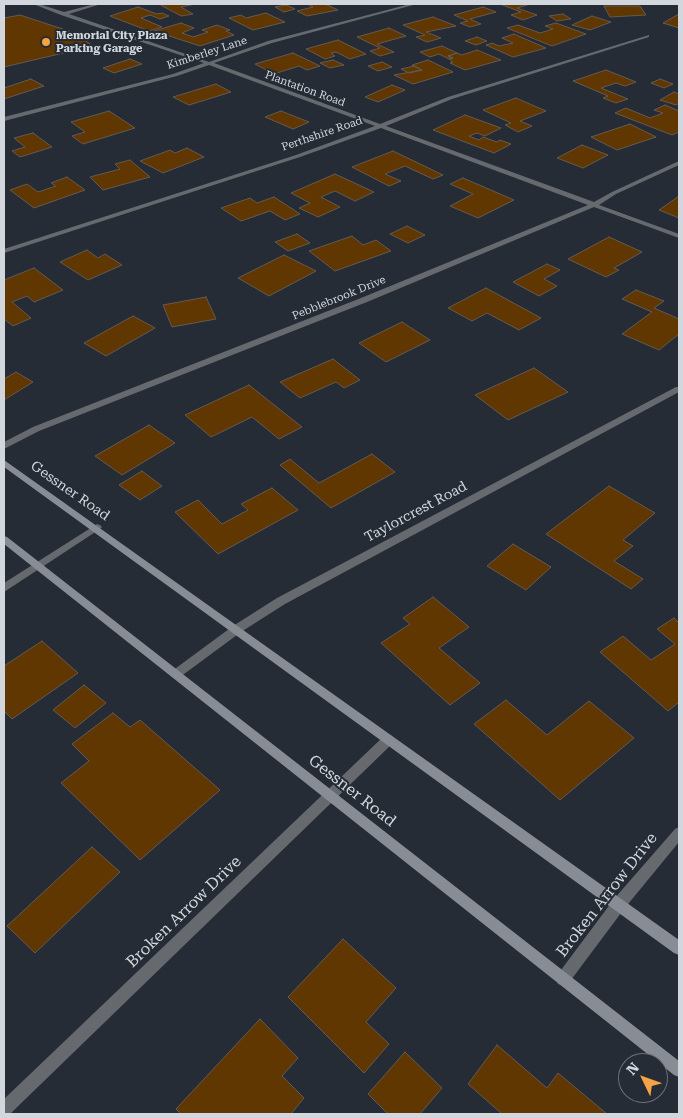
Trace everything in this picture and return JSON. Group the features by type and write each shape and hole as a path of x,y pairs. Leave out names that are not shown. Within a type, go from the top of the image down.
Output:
{"main road":[{"name":"Gessner Road","path":"4,463 97,527 388,740 679,948"},
{"name":"Gessner Road","path":"4,539 679,1070"}],"street":[{"name":"Plantation Road","path":"35,4 208,64 679,236"},
{"path":"62,14 99,4"},
{"name":"Kimberley Lane","path":"4,119 175,75 270,42 415,4"},
{"name":"Perthshire Road","path":"4,251 298,156 379,127 450,98 647,36"},
{"name":"Pebblebrook Drive","path":"4,446 36,429 364,300 594,205 614,193 679,163"},
{"name":"Taylorcrest Road","path":"176,674 237,629 282,601 679,389"},
{"path":"4,588 97,527"},
{"name":"Broken Arrow Drive","path":"4,1109 388,740"},
{"name":"Broken Arrow Drive","path":"563,979 619,904 679,833"}],"building":[{"path":"159,4 195,4 181,7 193,14 181,16"},
{"path":"307,4 325,4 338,10 307,16 297,11 313,7"},
{"path":"500,4 530,4 517,8 537,15 523,20 511,15 521,12"},
{"path":"286,5 295,9 284,12 275,7"},
{"path":"604,6 640,6 646,15 610,17"},
{"path":"138,7 169,16 160,19 150,15 141,18 162,27 149,31 110,16"},
{"path":"483,7 496,12 470,19 481,24 470,27 460,23 468,21 454,15"},
{"path":"266,13 285,22 253,30 229,18 241,15 246,18"},
{"path":"563,14 571,19 557,21 549,16"},
{"path":"679,14 679,28 663,23"},
{"name":"Memorial City Plaza Parking Garage","path":"20,15 75,33 93,46 4,67 4,18"},
{"path":"592,16 611,22 590,30 572,25"},
{"path":"433,17 456,26 426,32 441,38 427,42 416,37 425,35 403,25"},
{"path":"181,23 194,28 182,33 193,37 208,32 202,30 217,25 230,30 226,31 234,35 200,46 154,31"},
{"path":"556,23 586,34 552,46 507,28 518,25 540,33 553,29 545,26"},
{"path":"389,28 406,36 377,44 394,52 380,56 370,51 380,48 357,37"},
{"path":"514,34 546,48 513,57 486,45 492,43 499,46 513,43 502,38"},
{"path":"477,37 487,41 476,45 465,41"},
{"path":"338,40 366,54 350,59 336,52 331,53 335,56 325,59 306,49"},
{"path":"442,46 457,53 448,56 453,58 449,59 439,54 430,57 420,52"},
{"path":"477,50 501,60 465,70 450,63 453,62 449,59 453,58 448,56 457,53 462,55"},
{"path":"293,53 320,66 307,70 299,66 274,74 255,64"},
{"path":"130,59 142,64 114,73 103,68"},
{"path":"333,60 344,65 330,68 320,63"},
{"path":"428,60 453,72 413,84 394,75 422,70 412,65"},
{"path":"382,62 392,67 378,71 368,66"},
{"path":"414,66 422,70 409,73 401,69"},
{"path":"606,70 636,82 625,86 616,83 601,88 628,99 616,103 603,98 608,96 573,81"},
{"path":"31,79 44,86 4,99 4,88"},
{"path":"660,79 673,84 664,88 651,83"},
{"path":"216,84 231,92 189,105 173,97"},
{"path":"392,85 405,90 378,102 365,97"},
{"path":"674,92 679,94 679,103 676,105 660,100"},
{"path":"516,98 546,111 520,121 532,126 518,132 505,125 511,123 483,110"},
{"path":"665,105 679,111 679,132 672,135 615,113 626,108 650,118 663,113 654,110"},
{"path":"109,111 135,128 83,144 72,136 85,132 71,122"},
{"path":"281,111 309,122 293,129 265,117"},
{"path":"465,115 501,128 485,136 477,133 469,136 479,140 483,137 511,144 494,153 433,130"},
{"path":"630,124 656,137 617,150 591,137"},
{"path":"33,133 52,147 20,157 12,151 25,147 14,138"},
{"path":"582,145 608,155 583,168 557,158"},
{"path":"187,148 204,157 163,173 140,161 170,150 175,153"},
{"path":"393,151 443,175 433,179 405,166 385,174 401,181 389,186 352,167"},
{"path":"130,160 150,177 103,190 90,177 120,169 115,164"},
{"path":"335,174 374,192 355,201 335,191 321,197 340,207 318,217 299,208 310,203 291,193"},
{"path":"67,177 85,190 34,208 10,190 27,184 38,192 56,186 51,183"},
{"path":"463,178 514,200 478,218 450,206 473,194 450,184"},
{"path":"679,196 679,218 659,210"},
{"path":"274,197 300,214 285,220 270,211 241,221 221,208 250,198 257,203"},
{"path":"407,226 425,235 408,243 390,234"},
{"path":"297,234 310,243 288,251 275,242"},
{"path":"352,236 363,245 376,240 391,251 335,271 309,251"},
{"path":"609,237 642,252 614,268 619,270 606,277 568,259"},
{"path":"87,250 98,258 105,254 122,265 88,280 60,262"},
{"path":"284,255 316,271 269,296 238,278"},
{"path":"547,264 560,270 544,279 557,286 539,296 513,282"},
{"path":"34,268 63,290 34,302 27,296 12,302 31,318 13,326 4,319 4,280"},
{"path":"486,288 541,318 519,330 487,313 472,321 448,308"},
{"path":"636,290 664,301 654,308 679,319 679,334 659,350 622,334 652,312 622,299"},
{"path":"206,297 216,319 172,327 163,305"},
{"path":"133,316 155,328 106,356 84,343"},
{"path":"402,322 430,340 386,362 359,343"},
{"path":"333,359 360,380 344,388 336,382 300,398 280,382"},
{"path":"534,368 568,392 508,420 475,395"},
{"path":"16,372 33,382 4,400 4,379"},
{"path":"249,385 302,427 279,439 252,417 211,437 185,415"},
{"path":"149,425 175,443 122,475 95,456"},
{"path":"372,454 395,472 331,508 280,465 290,459 319,483"},
{"path":"142,471 162,486 140,500 119,485"},
{"path":"609,486 655,513 623,540 633,546 614,561 643,579 631,589 546,534"},
{"path":"272,488 298,510 218,554 175,512 198,500 222,524 248,510 241,504"},
{"path":"513,544 551,567 526,590 487,566"},
{"path":"433,597 469,627 439,648 480,683 450,705 381,643 410,624 403,618"},
{"path":"674,618 679,623 679,702 668,711 600,652 623,636 651,660 675,644 657,629"},
{"path":"42,641 78,673 12,719 4,711 4,666"},
{"path":"84,685 106,703 75,728 53,710"},
{"path":"506,700 547,735 589,701 634,738 560,800 474,724"},
{"path":"113,713 130,727 140,720 220,790 140,860 61,783 89,761 72,744"},
{"path":"92,847 120,872 35,953 7,926"},
{"path":"343,939 396,988 366,1022 389,1044 364,1073 288,997"},
{"path":"260,1019 298,1058 282,1076 304,1098 291,1114 181,1114 176,1109"},
{"path":"497,1045 547,1088 558,1073 607,1114 502,1114 468,1084"},
{"path":"405,1052 442,1088 420,1114 388,1114 368,1094"}],"place":[{"name":"Memorial City Plaza Parking Garage","path":"46,42"}]}
